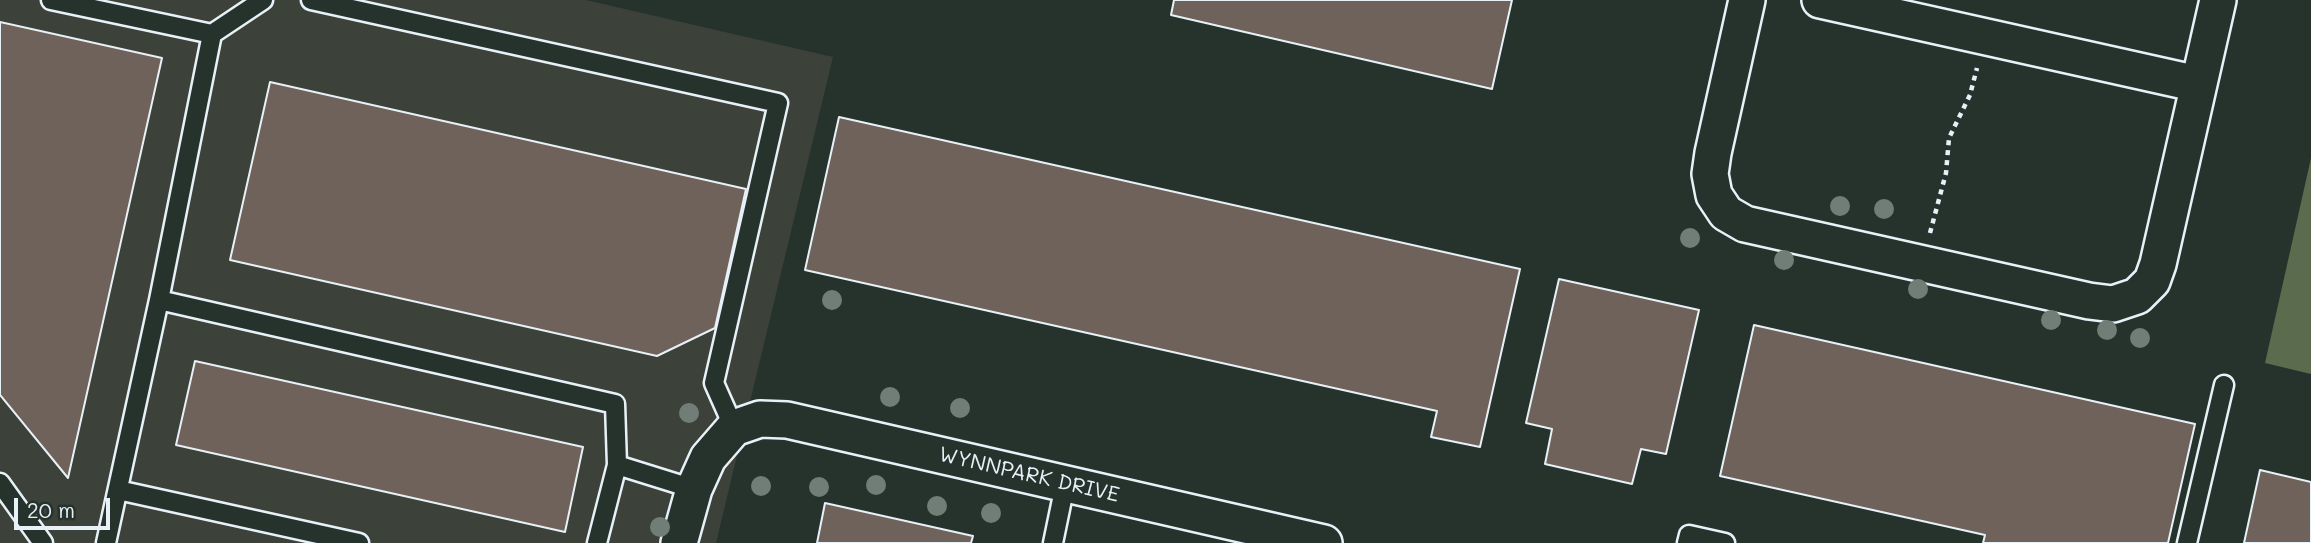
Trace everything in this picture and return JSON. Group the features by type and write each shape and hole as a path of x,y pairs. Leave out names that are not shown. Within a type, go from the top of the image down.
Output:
{"street":[{"path":"1747,0 1710,174 1714,195 1726,213 1745,224 2089,301 2113,304 2137,296 2152,281 2158,264 2218,0"},
{"path":"1820,0 2198,85"},
{"name":"WYNNPARK DRIVE","path":"734,428 760,419 787,420 1324,543"},
{"path":"679,543 694,489 708,458 734,428"}],"lane":[{"path":"51,0 212,34"},
{"path":"106,543 159,300 212,34 263,0"},
{"path":"311,0 778,103 714,383 734,428"},
{"path":"159,300 615,404 617,465 597,543"},
{"path":"2187,543 2224,385"},
{"path":"617,465 694,489"},
{"path":"0,484 43,543"},
{"path":"1053,543 1065,485"},
{"path":"118,490 359,543"},
{"path":"1687,543 1689,535 1725,543"}],"path":[{"path":"1928,241 1945,173 1949,138 1970,95 1979,57"}],"shaded area":[{"path":"0,0 586,0 833,57 716,543 0,543"}],"green space":[{"path":"2311,158 2311,374 2265,363"}],"building":[{"path":"1174,0 1512,0 1492,89 1171,15"},
{"path":"0,22 162,58 68,478 0,395"},
{"path":"270,82 746,189 715,328 657,356 230,260"},
{"path":"839,117 1520,269 1480,447 1431,437 1437,411 805,270"},
{"path":"1559,279 1699,310 1666,454 1641,449 1632,484 1545,464 1552,429 1526,423"},
{"path":"1754,325 2195,424 2168,543 1983,543 1985,535 1720,476"},
{"path":"195,361 583,447 565,532 176,445"},
{"path":"2260,470 2311,482 2311,543 2244,543"},
{"path":"825,503 973,536 971,543 817,543"}]}
